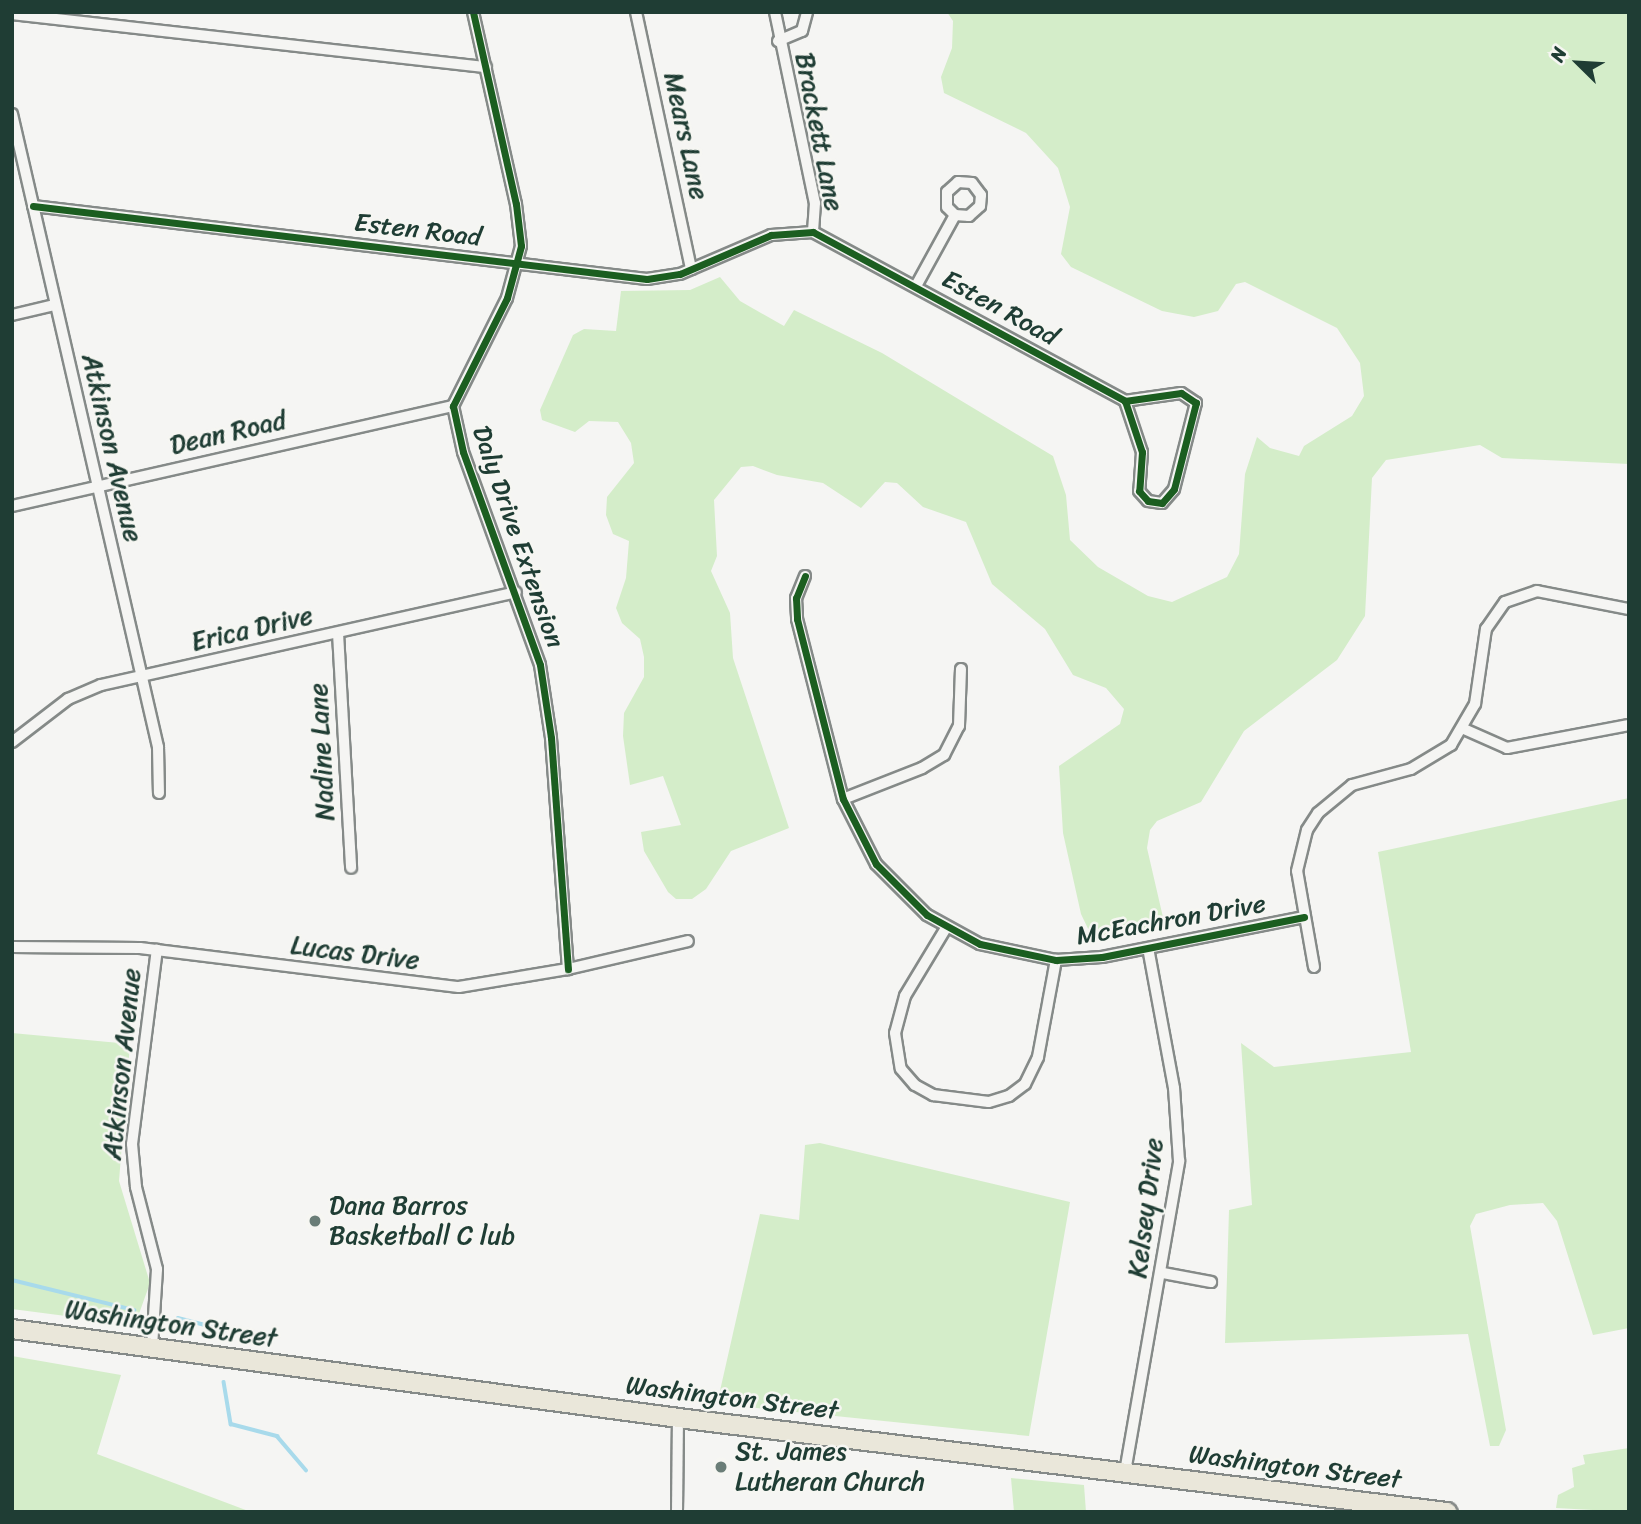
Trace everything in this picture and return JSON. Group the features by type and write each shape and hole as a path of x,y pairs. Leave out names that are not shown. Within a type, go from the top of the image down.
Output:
{"main road":[{"name":"Washington Street","path":"12,1329 678,1418 1447,1512"}],"street":[{"name":"Daly Drive Extension","path":"473,12 520,226 519,263 453,406 463,452 537,653 548,713 568,969"},
{"name":"Mears Lane","path":"636,12 691,269"},
{"name":"Brackett Lane","path":"775,12 778,41 815,203 813,232"},
{"name":"Brackett Lane","path":"778,41 802,31 807,12"},
{"path":"12,14 486,67"},
{"name":"Atkinson Avenue","path":"12,114 158,747 159,793"},
{"name":"Esten Road","path":"33,206 647,279 691,269 771,235 813,232 1125,401"},
{"path":"916,286 954,215"},
{"path":"12,315 54,305"},
{"path":"1181,393 1196,402 1174,489 1162,503 1148,502 1139,491 1142,452 1125,401 1181,393"},
{"name":"Dean Road","path":"12,506 453,406"},
{"name":"McEachron Drive","path":"804,576 796,598 797,619 843,799 864,846 891,884 946,928 999,950 1056,960 1148,948 1304,917"},
{"path":"1314,967 1297,871 1304,840 1318,813 1352,785 1425,764 1464,729 1479,688 1486,629 1505,602 1537,591 1629,609"},
{"name":"Erica Drive","path":"12,742 76,695 142,677 516,592"},
{"name":"Nadine Lane","path":"338,633 351,868"},
{"path":"843,799 922,768 944,755 959,726 961,669"},
{"path":"1464,729 1507,748 1629,725"},
{"path":"946,928 905,996 895,1033 901,1069 915,1085 933,1095 989,1102 1009,1096 1025,1084 1038,1057 1056,960"},
{"name":"Lucas Drive","path":"12,947 157,950 443,987 477,986 568,969 688,941"},
{"name":"Kelsey Drive","path":"1125,1472 1163,1273 1179,1138 1148,948"},
{"name":"Atkinson Avenue","path":"152,1347 157,1269 136,1187 132,1144 157,950"},
{"path":"1163,1273 1211,1282"},
{"path":"677,1512 678,1418"}],"green space":[{"path":"947,12 1629,12 1629,464 1502,458 1480,445 1386,460 1372,478 1365,616 1337,660 1244,731 1201,802 1157,821 1150,830 1147,848 1165,926 1092,937 1081,914 1063,833 1059,766 1120,724 1124,709 1106,688 1073,675 1045,629 992,584 966,522 923,507 897,483 885,482 861,508 823,483 777,475 753,466 741,467 714,500 717,556 711,571 730,613 733,658 789,828 731,851 706,889 692,899 676,899 668,892 644,851 641,832 681,825 663,776 630,785 623,736 624,713 644,677 644,657 640,639 622,623 616,608 626,578 629,541 613,534 606,515 607,497 634,463 631,443 618,422 589,421 575,432 542,420 540,410 573,335 584,329 616,331 621,291 690,290 720,277 740,301 784,326 794,310 882,353 1053,456 1066,495 1070,540 1098,567 1148,596 1172,602 1227,577 1239,554 1245,474 1257,437 1270,448 1299,456 1304,446 1352,416 1364,396 1360,363 1337,328 1245,282 1236,284 1218,311 1194,317 1162,311 1071,267 1061,254 1070,207 1058,168 1026,133 944,93 941,77 952,48 953,21"},
{"path":"1629,798 1629,1328 1593,1335 1557,1221 1543,1203 1510,1205 1476,1214 1470,1226 1506,1430 1499,1446 1490,1446 1468,1334 1225,1343 1229,1210 1252,1205 1241,1043 1274,1067 1411,1052 1378,852"},
{"path":"12,1033 130,1044 119,1181 150,1283 135,1325 12,1309"},
{"path":"820,1143 1070,1202 1029,1436 717,1404 760,1214 799,1220 805,1145"},
{"path":"12,1356 121,1375 97,1454 251,1512 12,1512"},
{"path":"1629,1448 1629,1512 1556,1508 1558,1495 1574,1487 1572,1468 1585,1464 1583,1455"},
{"path":"1011,1478 1084,1485 1086,1512 1014,1512"}],"waterway":[{"path":"12,1280 134,1310"},
{"path":"178,1318 225,1330"},
{"path":"224,1382 231,1424 277,1436 306,1470"}],"cycle path":[{"path":"473,12 516,204 521,246 507,298 453,406 463,452 540,665 551,738 568,969"},
{"path":"33,206 647,279 680,274 771,235 813,232 1125,401 1142,452 1139,491 1148,501 1162,503 1174,489 1196,403 1181,393 1125,401"},
{"path":"805,576 796,598 797,619 843,799 876,864 927,915 980,944 1056,960 1102,957 1304,917"}],"place":[{"name":"Dana Barros Basketball C lub","path":"315,1221"},
{"name":"St. James Lutheran Church","path":"721,1467"}]}
